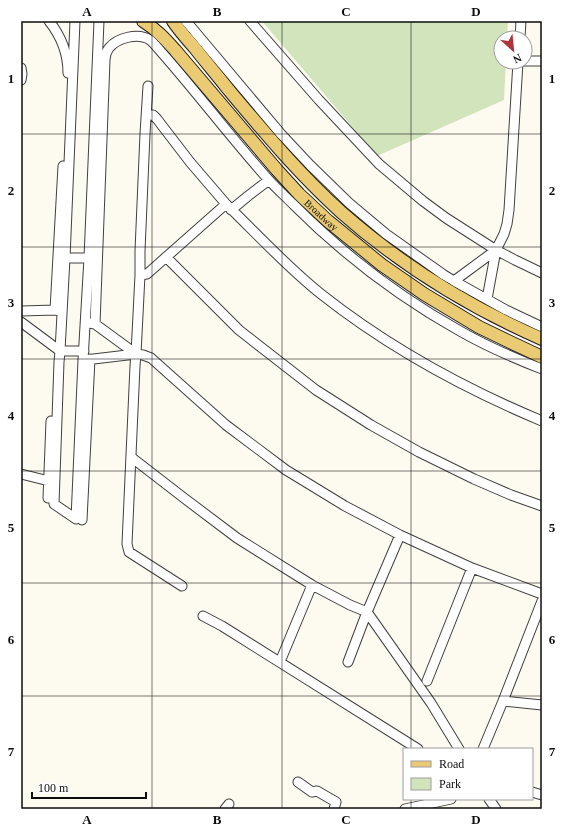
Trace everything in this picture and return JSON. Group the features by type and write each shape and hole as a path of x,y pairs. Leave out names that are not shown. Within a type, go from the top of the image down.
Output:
{"main road":[{"name":"Broadway","path":"143,21 160,33 189,74 299,194 328,221 382,265 446,308 486,330 542,357"},
{"name":"Broadway","path":"173,21 211,59 277,147 341,212 394,247 435,283 486,312 542,339"}],"street":[{"path":"49,21 56,29 67,57 68,75 59,311 60,351 54,504 79,519 86,357 90,323 104,69 106,54 109,48 120,40 131,37 150,40 189,74 269,180 311,222 374,274 410,300 460,331 542,370"},
{"path":"59,311 65,258 75,21"},
{"path":"90,323 90,258 100,21"},
{"path":"186,21 211,59"},
{"path":"250,21 319,100 379,164 446,218 496,250 542,273"},
{"path":"21,68 21,80"},
{"path":"487,299 496,250 504,234 509,210 518,70"},
{"path":"148,86 126,544 130,552 182,586"},
{"path":"147,115 153,116 157,119 190,162 228,207 260,239 320,293 354,319 436,371 477,392 542,421"},
{"path":"140,275 147,274 228,207 248,196 269,180"},
{"path":"394,247 506,310 542,327"},
{"path":"454,281 496,250"},
{"path":"166,257 239,330 316,390 371,425 419,452 499,490 542,506"},
{"path":"65,258 90,258"},
{"path":"374,274 382,265"},
{"path":"21,311 59,311"},
{"path":"21,322 60,351 86,357 136,354 151,358 226,425 286,470 345,506 400,535 472,568 542,594"},
{"path":"90,323 136,354"},
{"path":"48,498 53,362 59,362"},
{"path":"131,457 237,538 312,584 350,605 367,612 431,703 459,748"},
{"path":"21,474 49,481"},
{"path":"348,662 367,612 400,535"},
{"path":"427,681 472,568"},
{"path":"282,657 312,584"},
{"path":"483,748 542,601"},
{"path":"203,616 222,626 416,748"},
{"path":"503,700 542,705"},
{"path":"298,782 312,792 318,790 336,802 334,809"},
{"path":"406,809 446,800"},
{"path":"490,800 496,809"}],"green space":[{"path":"262,21 508,21 507,30 493,30 493,70 506,70 504,100 377,156"}]}
